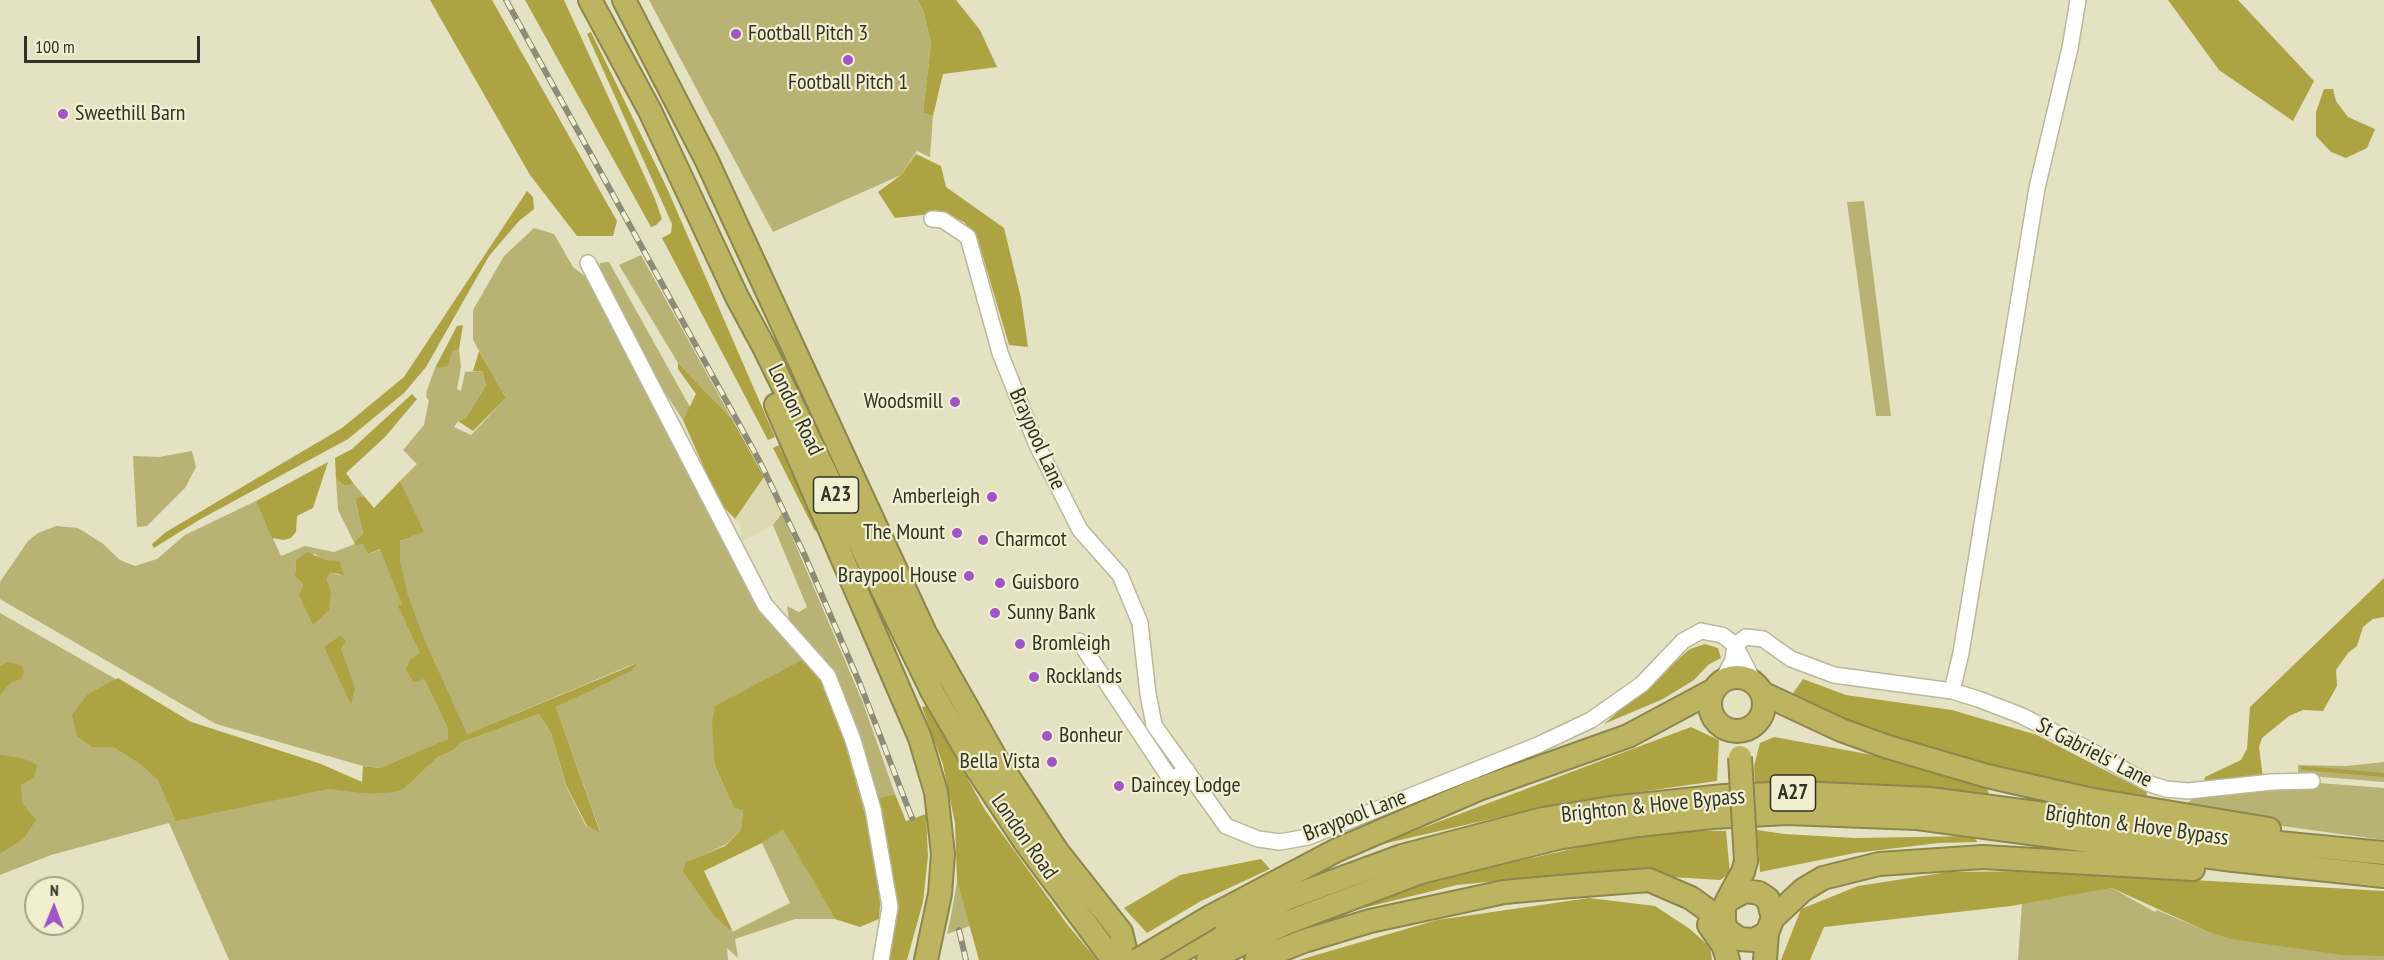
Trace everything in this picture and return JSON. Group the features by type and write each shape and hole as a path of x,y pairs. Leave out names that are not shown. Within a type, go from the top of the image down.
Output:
{"highway":[{"name":"London Road","path":"590,0 650,111 737,297 764,347 933,693 977,769 1027,845 1113,960"},
{"name":"London Road","path":"624,0 706,161 760,282 925,633 995,756 1057,851 1121,932 1126,953 1132,960"},
{"path":"737,297 753,351 915,727 936,792 943,854 940,894 926,960"},
{"path":"1739,677 1759,688 1764,709 1756,723 1739,729 1722,726 1712,713 1710,705 1718,686 1739,677"},
{"name":"A27","path":"1138,960 1222,931 1336,850 1479,789 1628,736 1665,719 1718,686"},
{"name":"A27","path":"1759,688 1888,747 1987,776 2088,799 2384,852"},
{"name":"A27","path":"1728,920 1746,861 1740,757 1742,742 1739,729"},
{"name":"Brighton & Hove Bypass","path":"1162,960 1348,875 1402,856 1543,819 1611,808 1724,796 1798,793 1930,798 2227,838 2384,852"},
{"name":"Brighton & Hove Bypass","path":"1208,960 1222,931 1354,895 1421,872 1491,853 1592,832 1712,817 1787,813 1917,818 2339,873 2384,876"},
{"name":"A27","path":"1746,861 1769,917 1803,890 1823,878 1879,864 1924,860 1983,857 2234,872 2339,873"},
{"path":"1256,960 1359,924 1434,905 1504,892 1649,880 1691,898 1728,920 1747,941 1754,940 1769,917"},
{"path":"1620,883 1662,894 1694,911 1716,933 1728,960"},
{"path":"1739,960 1728,920 1745,891 1759,893 1769,917 1765,960"},
{"path":"1121,932 1140,943 1155,960"}],"street":[{"path":"1952,691 1961,653 2037,188 2070,48 2078,0"},
{"name":"Braypool Lane","path":"932,219 943,220 968,237 1000,353 1028,425 1080,530 1120,575 1140,623 1154,725 1226,826 1258,839 1280,842 1308,837 1592,720 1642,684 1683,641 1694,633 1715,632 1735,645"},
{"path":"588,263 765,605 828,676 853,740 873,809 890,907 881,960"},
{"name":"St Gabriels' Lane","path":"1735,645 1746,637 1763,639 1791,659 1833,675 1952,691 2001,706 2086,748 2150,784 2166,789 2188,791 2272,782 2312,781"},
{"path":"1079,640 1171,780 1187,770"},
{"path":"1718,686 1733,660 1735,645"},
{"path":"1735,645 1759,688"}],"shaded area":[{"path":"430,0 492,0 617,221 613,236 577,236 530,175"},
{"path":"525,0 564,0 655,199 662,219 656,225 651,227"},
{"path":"649,0 918,0 924,13 931,43 923,113 933,116 930,157 917,151 901,175 773,232"},
{"path":"918,0 956,0 980,30 997,67 943,74 933,116 923,113 931,43 924,13"},
{"path":"2168,0 2238,0 2314,81 2293,121 2219,70"},
{"path":"591,32 666,186 775,437 768,440 662,238 671,233 672,224 587,34"},
{"path":"2324,89 2333,89 2336,101 2348,117 2375,129 2367,148 2346,158 2331,152 2316,136 2316,112"},
{"path":"916,154 941,166 946,187 1004,228 1021,298 1028,347 1009,345 978,240 964,222 936,210 922,215 895,218 878,192 901,175"},
{"path":"527,191 533,197 534,209 519,221 489,256 426,367 404,393 348,439 199,520 154,548 152,544 166,532 342,428 404,377"},
{"path":"1864,201 1891,416 1876,416 1847,202"},
{"path":"534,228 554,234 573,267 594,283 760,613 806,658 715,766 734,808 743,811 741,830 725,845 687,862 732,932 790,903 762,843 783,828 835,919 795,919 735,939 738,958 727,948 728,960 229,960 169,823 51,855 0,875 0,613 191,722 321,764 354,791 371,794 404,789 438,757 454,750 460,743 539,714 551,733 566,786 586,826 600,831 556,707 636,663 460,737 424,679 448,729 449,739 380,768 363,766 216,724 0,599 0,582 28,541 38,533 56,526 78,528 102,543 120,560 135,566 157,559 185,535 256,501 281,556 305,546 334,552 355,544 363,544 369,554 423,532 400,481 417,464 403,450 424,425 429,400 426,397 427,390 435,368 443,366 452,352 459,349 461,367 457,389 461,391 465,372 482,371 486,385 466,418 458,421 454,427 471,435 506,398 473,340 473,310 504,256","holes":["315,554 341,576 330,571 327,579 331,591 299,595 303,584 295,576 296,561"]},
{"path":"641,255 732,419 678,363 619,265"},
{"path":"609,262 690,407 683,420 646,364 598,273 600,263"},
{"path":"463,325 459,349 452,352 448,366 435,368 457,326"},
{"path":"479,351 506,398 473,431 458,421 466,418 486,385 482,371 473,371"},
{"path":"678,363 732,419 764,477 735,519 719,502 683,420 696,394 678,369"},
{"path":"412,394 417,399 385,437 346,473 354,484 345,486 336,479 335,458 352,449"},
{"path":"779,445 818,530 815,531 773,448"},
{"path":"192,451 196,467 185,488 147,526 137,527 133,456 159,457"},
{"path":"328,462 313,508 297,516 296,532 291,538 284,540 272,538 256,501"},
{"path":"764,477 782,513 773,525 741,542 740,523 735,519"},
{"path":"336,479 345,486 354,484 364,496 355,500 363,534 354,542 338,510"},
{"path":"400,481 424,532 400,541 400,562 408,596 424,639 467,734 638,663 631,671 556,707 600,832 587,826 566,785 551,733 539,714 460,743 454,750 438,757 404,789 371,794 328,789 176,821 158,780 142,765 114,747 92,747 77,736 72,715 88,694 118,678 191,722 321,764 362,782 363,766 380,768 448,739 448,729 424,679 413,682 406,669 410,660 420,653 398,606 402,604 380,549 368,554 363,544 355,545 354,542 363,534 355,499 364,496 374,508"},
{"path":"782,513 863,703 895,794 877,799 789,620 787,606 799,612 807,607 773,525"},
{"path":"307,552 325,560 339,561 344,575 330,572 327,579 331,591 329,610 313,625 299,595 303,584 295,576 296,561"},
{"path":"2384,578 2384,617 2373,619 2363,627 2357,646 2348,653 2336,670 2337,686 2323,711 2303,710 2289,716 2262,738 2259,747 2263,778 2203,785 2205,777 2241,760 2247,749 2250,707"},
{"path":"340,636 346,641 341,649 355,688 351,704 324,647"},
{"path":"1705,644 1718,648 1721,658 1708,665 1694,680 1663,699 1604,724 1690,649"},
{"path":"806,658 824,680 834,705 866,817 881,894 879,919 860,927 835,919 783,829 762,843 704,871 733,932 714,916 683,871 686,862 725,846 741,830 743,811 734,808 715,766 712,723 715,706"},
{"path":"8,662 21,665 24,672 21,679 10,683 0,695 0,666"},
{"path":"1803,679 1846,695 1952,710 2037,735 2147,792 2146,802 1991,767 1865,729 1789,699"},
{"path":"927,706 985,810 1067,924 1097,960 979,960 957,881 955,823 943,765 922,707"},
{"path":"1691,727 1719,740 1717,781 1561,803 1374,846"},
{"path":"1774,737 1873,755 1986,785 1989,794 1977,795 1900,785 1755,784 1754,766 1760,743"},
{"path":"0,755 22,758 37,765 34,777 21,785 22,803 36,820 24,838 0,854"},
{"path":"2384,762 2384,782 2298,775 2298,765 2346,766"},
{"path":"2319,783 2384,788 2384,840 2179,812 2192,799 2257,788"},
{"path":"895,794 906,821 926,814 928,856 923,902 907,960 885,960 894,906 877,799"},
{"path":"1687,830 1726,831 1730,873 1720,880 1590,872 1457,885 1359,909 1357,902 1433,880 1626,837"},
{"path":"1757,830 1855,838 1972,836 1978,842 1939,843 1855,853 1760,872"},
{"path":"1261,859 1270,869 1201,901 1147,933 1124,908 1180,875"},
{"path":"2037,871 2384,891 2384,956 2343,955 2231,939 2206,931 2112,888 2011,906 1824,927 1810,960 1781,960 1801,909 1858,886 1948,872"},
{"path":"957,881 970,926 947,934 951,916"},
{"path":"2112,888 2155,912 2157,910 2206,931 2384,956 2384,960 2018,960 2022,903"},
{"path":"1589,898 1655,906 1690,929 1710,947 1712,960 1299,960 1437,920"}],"waterway":[{"path":"2303,768 2384,775"}],"railway":[{"path":"506,0 761,464 805,556 860,684 912,818"},
{"path":"959,930 966,960"}],"place":[{"name":"Football Pitch 3","path":"736,34"},
{"name":"Football Pitch 1","path":"848,60"},
{"name":"Sweethill Barn","path":"63,114"},
{"name":"Woodsmill","path":"955,402"},
{"name":"Amberleigh","path":"992,497"},
{"name":"The Mount","path":"957,533"},
{"name":"Charmcot","path":"983,540"},
{"name":"Braypool House","path":"969,576"},
{"name":"Guisboro","path":"1000,583"},
{"name":"Sunny Bank","path":"995,613"},
{"name":"Bromleigh","path":"1020,644"},
{"name":"Rocklands","path":"1034,677"},
{"name":"Bonheur","path":"1047,736"},
{"name":"Bella Vista","path":"1052,762"},
{"name":"Daincey Lodge","path":"1119,786"}]}
